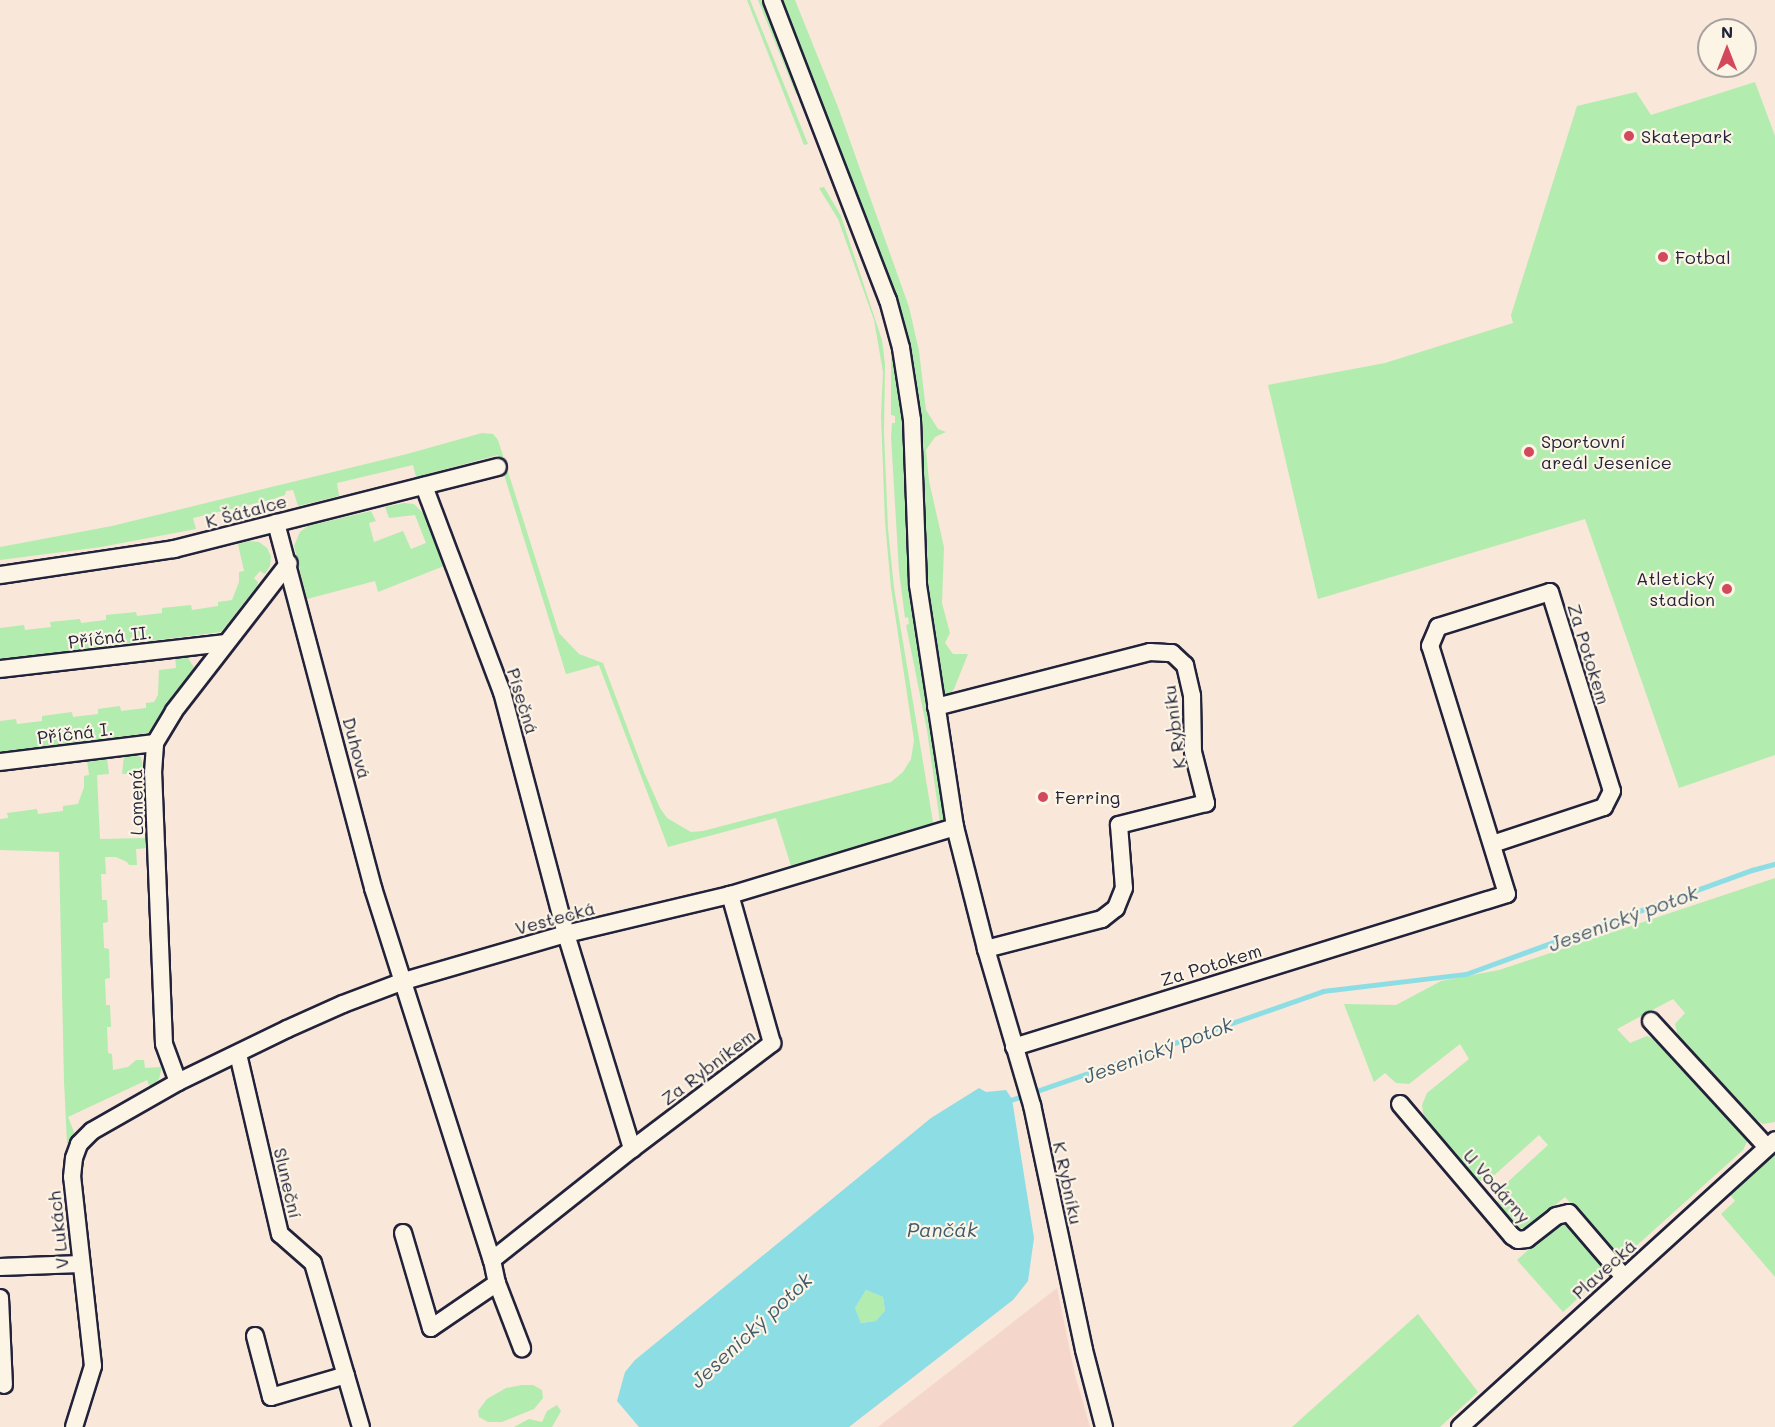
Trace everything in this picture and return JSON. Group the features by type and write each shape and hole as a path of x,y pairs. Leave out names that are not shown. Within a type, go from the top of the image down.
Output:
{"street":[{"name":"K Rybníku","path":"772,0 884,289 901,348 912,420 918,585 955,827 986,949 1032,1105 1084,1350 1104,1427"},
{"name":"K Šátalce","path":"0,575 163,551 498,467"},
{"name":"Písečná","path":"424,486 502,692 566,934"},
{"name":"Duhová","path":"276,523 289,563 373,888 404,981"},
{"name":"Lomená","path":"178,1082 164,1044 153,773 155,743 174,711 289,563"},
{"name":"Za Potokem","path":"1014,1047 1507,894 1430,646 1438,627 1550,592 1611,791 1604,807 1493,844"},
{"name":"Příčná II.","path":"0,669 225,643"},
{"name":"K Rybníku","path":"936,707 1150,652 1172,653 1185,665 1192,696 1193,752 1206,803 1119,825 1124,888 1116,908 1102,919 986,949"},
{"name":"Příčná I.","path":"0,762 155,743"},
{"name":"Vestecká","path":"178,1082 343,1004 404,981 566,934 730,896 955,827"},
{"name":"Za Rybníkem","path":"492,1260 632,1149 772,1043 730,896"},
{"path":"566,934 632,1149"},
{"path":"404,981 492,1260 497,1283 522,1348"},
{"path":"1651,1021 1771,1144"},
{"name":"Sluneční","path":"238,1054 280,1234 313,1263 361,1427"},
{"name":"V Lukách","path":"74,1427 93,1366 72,1177 74,1158 79,1144 92,1131 178,1082"},
{"name":"U Vodárny","path":"1400,1104 1512,1236 1518,1240 1527,1239 1556,1216 1569,1213 1624,1276"},
{"name":"Plavecká","path":"1460,1427 1771,1144"},
{"path":"402,1233 431,1328 497,1283"},
{"path":"0,1267 81,1264"},
{"path":"0,1298 4,1385"},
{"path":"255,1336 272,1397 346,1375"}],"shaded area":[{"path":"1057,1288 1075,1375 1090,1427 878,1427"}],"green space":[{"path":"747,0 750,0 808,144 804,145"},
{"path":"758,0 766,0 813,115 812,128 799,101 802,100 799,93 796,94"},
{"path":"779,0 795,0 838,107 909,307 919,351 926,410 938,429 946,432 935,437 926,450 929,481 944,547 942,603 950,633 945,643 953,654 968,654 949,696 941,694 927,607 912,381"},
{"name":"Sportovní areál Jesenice","path":"1755,82 1775,136 1775,755 1679,788 1585,519 1318,599 1268,385 1385,363 1513,323 1511,315 1577,106 1636,92 1651,115"},
{"path":"824,187 841,216 882,340 885,364 884,431 888,529 894,588 934,828 791,866 776,818 668,847 599,665 566,674 498,455 416,477 413,465 337,483 339,496 298,506 293,490 286,491 285,495 270,500 193,518 196,529 101,547 0,560 0,547 112,526 407,454 482,433 493,434 498,440 559,633 579,654 603,663 644,772 667,818 691,832 703,831 891,782 903,772 911,759 914,740 891,588 885,522 881,415 883,372 874,320 838,219 819,188"},
{"path":"852,225 888,322 902,392 946,816 940,822 927,730 906,625 909,624 908,617 905,618 899,571 891,437 895,416 891,415 891,349 883,314"},
{"path":"404,503 414,504 424,514 444,566 378,592 375,581 307,599 294,546 300,532 308,526 371,511 376,521 369,523 374,542 403,531 411,549 426,543 415,515 389,518 385,507"},
{"path":"249,541 259,542 267,548 271,556 270,566 265,574 260,571 254,578 258,582 257,586 221,632 0,660 0,628 24,625 25,630 51,627 50,622 80,619 81,623 106,620 106,615 136,612 137,616 162,613 162,608 191,605 192,610 218,606 218,602 232,600 239,582 239,572 244,571 238,544"},
{"path":"175,656 188,658 195,669 148,733 0,753 0,721 16,719 17,724 42,721 42,716 72,712 73,717 98,714 98,709 120,706 121,711 146,708 146,703 154,702 158,695 159,670 176,668"},
{"path":"124,755 141,757 144,773 122,774"},
{"path":"102,756 107,758 109,774 97,775 100,839 147,838 148,848 136,849 137,865 129,865 116,857 105,857 106,874 101,874 102,900 107,900 108,922 103,923 104,948 109,949 110,978 105,979 106,1005 110,1005 111,1027 107,1027 108,1053 112,1054 113,1070 128,1067 136,1060 144,1060 145,1068 161,1067 161,1071 159,1079 150,1088 147,1080 68,1117 76,1137 70,1145 67,1143 64,1081 59,852 0,850 0,819 8,818 7,813 37,809 38,814 63,811 63,806 78,804 84,787 84,776 89,775 87,760"},
{"path":"1775,878 1775,1122 1763,1124 1757,1120 1678,1036 1675,1024 1685,1013 1673,999 1617,1029 1630,1043 1647,1036 1657,1041 1743,1132 1747,1142 1743,1150 1625,1256 1617,1256 1565,1197 1526,1229 1516,1227 1500,1208 1497,1199 1499,1190 1548,1145 1539,1135 1489,1180 1481,1181 1471,1175 1424,1119 1422,1105 1427,1093 1469,1059 1460,1044 1409,1084 1396,1083 1385,1073 1374,1082 1344,1004 1396,1005 1441,981 1499,970"},
{"path":"1775,1153 1775,1277 1721,1214 1735,1201 1729,1193"},
{"path":"1566,1223 1609,1270 1563,1312 1517,1260 1557,1224"},
{"path":"866,1290 883,1297 885,1312 876,1321 861,1323 855,1308"},
{"path":"1418,1314 1478,1392 1440,1427 1292,1427"},
{"path":"533,1385 542,1390 543,1398 534,1409 502,1422 488,1422 479,1417 478,1411 487,1399 506,1388"},
{"path":"557,1405 561,1411 552,1427 514,1427 529,1419 542,1422 547,1411"}],"water":[{"name":"Pančák","path":"979,1088 986,1092 1006,1090 1012,1099 1034,1238 1028,1281 1013,1300 849,1427 639,1427 617,1401 625,1372 635,1360 931,1118","holes":["866,1290 883,1297 885,1311 876,1321 861,1323 855,1308"]}],"waterway":[{"name":"Jesenický potok","path":"1008,1101 1323,991 1466,974 1752,870 1775,864"}],"place":[{"name":"Skatepark","path":"1629,136"},
{"name":"Fotbal","path":"1663,257"},
{"name":"Sportovní areál Jesenice","path":"1529,452"},
{"name":"Atletický stadion","path":"1727,589"},
{"name":"Ferring","path":"1043,797"}]}
